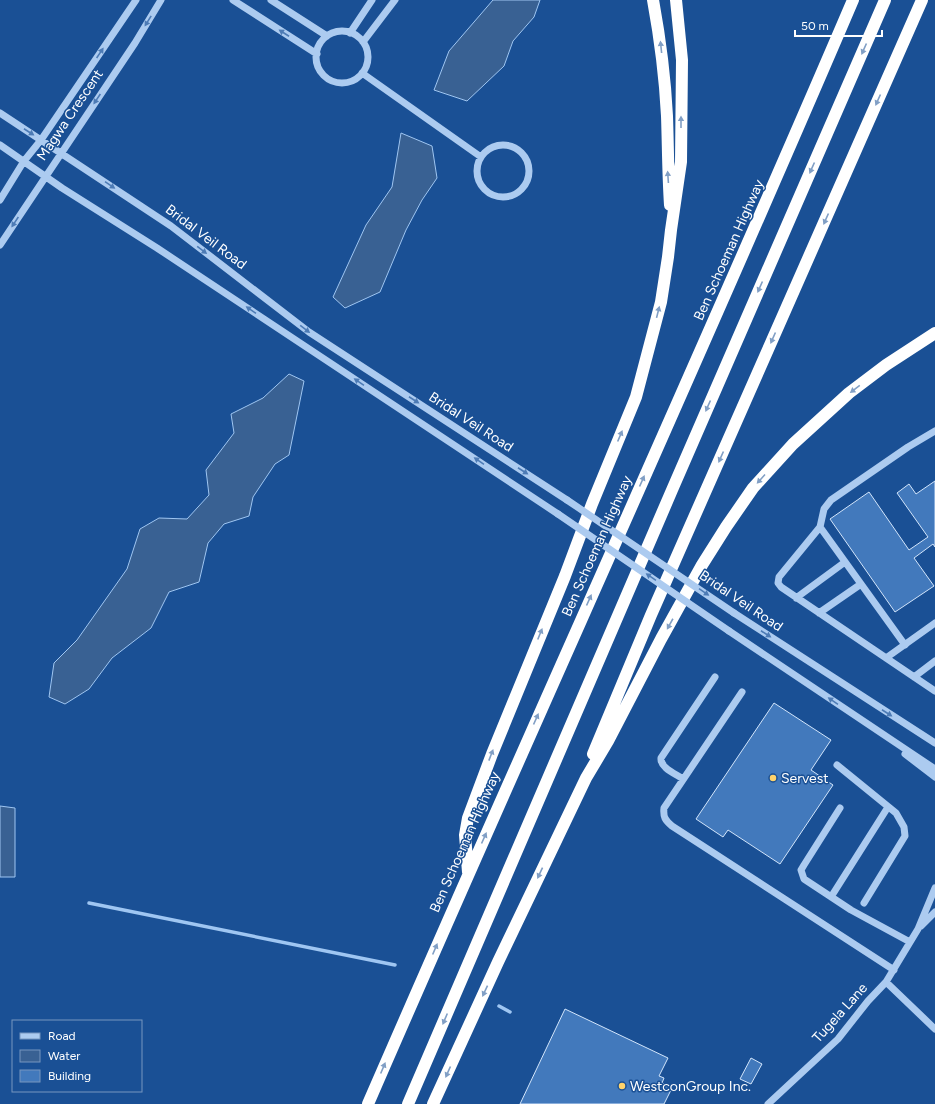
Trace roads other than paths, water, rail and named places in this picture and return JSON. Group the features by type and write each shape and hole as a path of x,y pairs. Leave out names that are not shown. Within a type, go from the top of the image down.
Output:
{"highway":[{"path":"653,0 664,74 667,117 667,172 671,230"},
{"path":"468,873 466,835 468,818 492,754 636,397 661,302 681,162 682,60 676,0"},
{"name":"Ben Schoeman Highway","path":"368,1104 468,873 775,182 853,0"},
{"path":"408,1104 885,0"},
{"path":"557,838 651,615 922,0"},
{"path":"433,1104 586,778 608,741 661,638 702,565 753,488 793,444 849,393 886,365 935,333"},
{"path":"886,365 935,340"}],"street":[{"name":"Magwa Crescent","path":"0,200 24,161 41,140 136,0"},
{"name":"Magwa Crescent","path":"0,245 135,43 161,0"},
{"path":"233,0 317,54"},
{"path":"271,0 327,36"},
{"path":"350,33 372,0"},
{"path":"363,42 395,0"},
{"path":"342,31 357,36 363,42 367,49 367,65 356,79 339,83 331,80 318,68 317,54 317,50 321,42 327,36 342,31"},
{"path":"362,73 481,157"},
{"name":"Bridal Veil Road","path":"0,113 171,226 309,332 567,500 734,613 935,743"},
{"name":"Bridal Veil Road","path":"0,145 45,176 158,248 558,514 935,769"},
{"path":"494,147 510,147 518,151 523,156 527,164 527,179 523,187 516,193 508,196 500,197 491,194 484,189 479,182 477,174 481,157 494,147"},
{"path":"935,431 908,447 831,500 824,509 820,527 779,577 778,583 796,598 935,691"},
{"path":"820,527 905,645"},
{"path":"796,598 845,562"},
{"path":"820,613 861,584"},
{"path":"886,658 935,623"},
{"path":"914,677 935,661"},
{"path":"684,779 663,765 660,760 715,677"},
{"path":"742,692 664,808 663,815 665,820 894,970"},
{"path":"851,713 935,777"},
{"path":"837,765 896,813 904,827 905,836 864,903"},
{"path":"831,897 888,807"},
{"path":"840,808 801,870 804,879 851,910 910,942"},
{"name":"Tugela Lane","path":"768,1104 838,1039 868,1001 886,982 918,929 935,888"},
{"name":"Tugela Lane","path":"918,929 935,912"},
{"path":"886,982 935,1029"}],"water":[{"path":"493,0 540,0 534,17 513,41 504,66 467,101 434,90 449,51"},
{"path":"401,133 432,146 437,178 422,200 406,230 380,292 345,308 333,297 366,225 392,187"},
{"path":"289,374 304,381 289,455 275,464 253,497 249,516 224,524 208,543 199,582 169,592 151,628 112,658 89,689 65,704 49,697 54,663 77,640 127,569 140,529 159,518 187,519 209,495 206,470 234,433 231,414 263,398"},
{"path":"0,806 15,808 15,877 0,877"}],"waterway":[{"path":"89,903 395,965"},
{"path":"499,1006 510,1012"}],"place":[{"name":"Servest","path":"773,778"},
{"name":"WestconGroup Inc.","path":"622,1086"}]}
